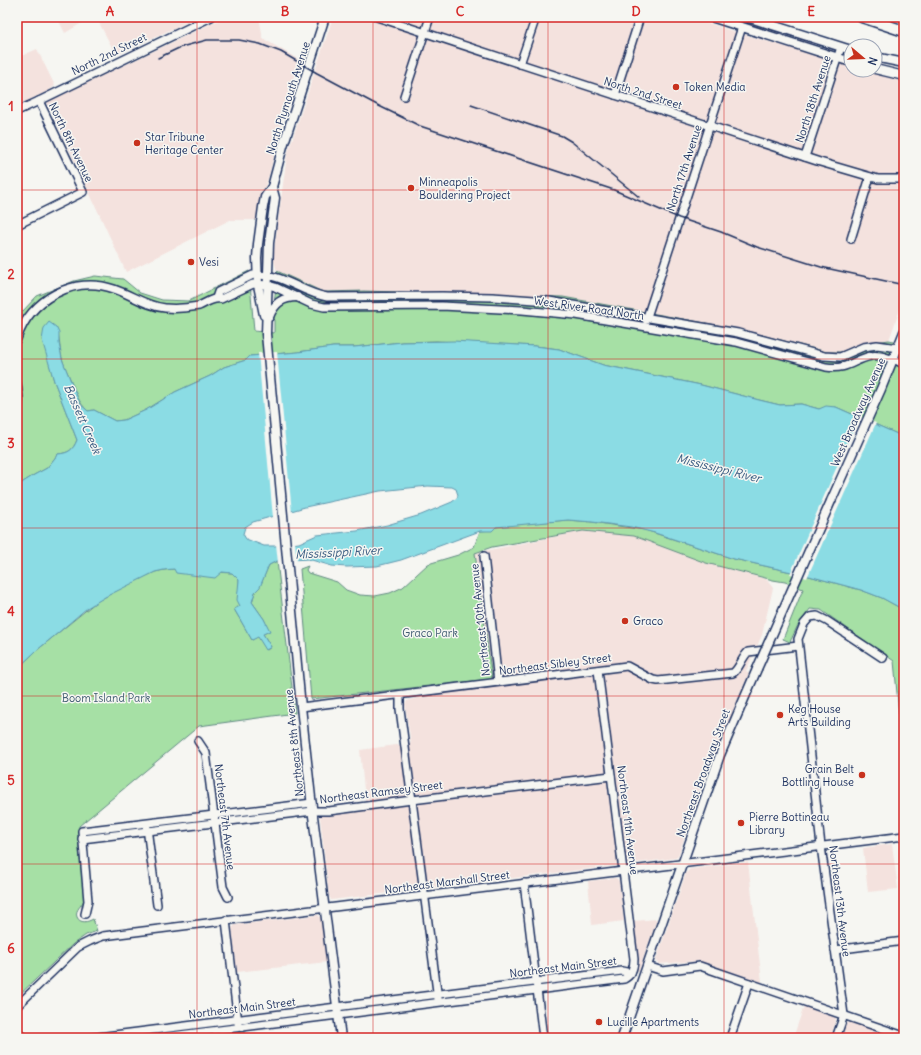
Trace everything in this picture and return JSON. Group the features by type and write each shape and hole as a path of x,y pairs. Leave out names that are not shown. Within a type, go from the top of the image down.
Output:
{"highway":[{"path":"862,17 904,31"}],"main road":[{"name":"North Plymouth Avenue","path":"276,444 266,331 258,285 258,244 261,217 265,197 272,187 283,146 325,17"},
{"path":"711,17 843,60"},
{"path":"746,17 841,47"},
{"name":"North 17th Avenue","path":"742,27 746,17"},
{"path":"883,59 904,63"},
{"path":"883,71 904,76"},
{"name":"North Plymouth Avenue","path":"266,331 269,243 275,198 272,187"},
{"path":"266,331 272,310 277,303 289,297 297,297"},
{"name":"West Broadway Avenue","path":"831,500 894,359 901,350 904,332"},
{"name":"Northeast 8th Avenue","path":"276,444 301,707 341,1038"},
{"name":"Northeast Broadway Street","path":"624,1036 720,755 831,500"}],"street":[{"name":"North 2nd Street","path":"17,111 211,17"},
{"name":"North 2nd Street","path":"377,17 870,177 878,179 904,179"},
{"path":"404,96 430,17"},
{"path":"520,64 536,17"},
{"path":"615,95 640,17"},
{"name":"North 17th Avenue","path":"644,326 742,27"},
{"name":"North 18th Avenue","path":"805,157 841,47"},
{"name":"North 8th Avenue","path":"17,225 83,192 39,101"},
{"path":"851,239 870,177"},
{"path":"17,338 25,321 37,306 53,294 73,287 91,284 104,286 146,303 163,308 181,308 199,305 216,298 218,292 253,275 258,275"},
{"name":"West River Road North","path":"258,275 277,278 315,295 328,297 442,296 492,297 549,301 738,332 824,356 840,357 863,347 877,345 901,350"},
{"name":"West River Road North","path":"216,298 221,299 253,284 268,285 276,286 311,304 324,307 442,306 547,312 576,315 736,342 826,367 837,368 849,366 862,358 873,355 894,359 904,364"},
{"path":"442,296 442,306"},
{"path":"363,297 363,306"},
{"path":"17,384 19,398 17,414"},
{"name":"Northeast 10th Avenue","path":"484,556 498,682"},
{"path":"798,646 798,639 807,620 810,617 817,616 883,658"},
{"name":"Northeast Sibley Street","path":"301,707 400,696 627,666 652,680 658,681 732,673 736,670 743,656 748,652 798,646"},
{"name":"Northeast 13th Avenue","path":"798,646 844,1015 836,1038"},
{"name":"Northeast 11th Avenue","path":"598,670 634,959 631,973"},
{"path":"400,696 400,709 438,1002"},
{"name":"Northeast 7th Avenue","path":"198,741 206,753 223,887 228,897"},
{"name":"Northeast Ramsey Street","path":"147,828 82,831 82,839 147,828 312,807 329,811 611,776"},
{"path":"147,828 157,905"},
{"name":"Northeast Marshall Street","path":"17,1006 78,947 103,936 325,907 904,836"},
{"path":"82,839 88,901 85,914"},
{"path":"524,883 543,1038"},
{"path":"226,920 239,1028"},
{"path":"835,950 904,941"},
{"path":"647,966 663,971 700,966 904,1036"},
{"name":"Northeast Main Street","path":"90,1038 238,1019 338,1011 438,1002 624,980 631,973 622,971 437,994 338,1011 239,1028 155,1038"},
{"path":"730,1038 749,983"},
{"path":"17,1031 23,1038"}],"shaded area":[{"path":"57,17 92,17 65,33"},
{"path":"96,17 198,17 116,55"},
{"path":"225,17 259,17 262,38 298,59 269,175 259,204 257,220 230,220 126,272 52,112 47,105 47,102"},
{"path":"333,17 691,17 729,30 843,64 843,78 883,78 883,76 904,82 904,298 889,340 861,344 841,352 827,352 738,329 563,297 364,291 323,292 277,271 273,258 287,155"},
{"path":"37,49 55,86 27,101 17,104 17,58"},
{"path":"583,531 634,536 706,563 766,579 773,588 762,635 746,671 749,673 708,770 678,856 676,858 613,866 331,900 329,896 320,817 321,815 366,809 360,750 411,743 405,704 407,701 419,697 418,688 475,557 475,553"},
{"path":"892,844 898,889 868,892 863,848"},
{"path":"748,862 762,982 698,961 659,964 656,960 686,873 690,869"},
{"path":"616,878 619,881 624,921 592,925 588,881"},
{"path":"318,915 321,918 327,962 237,972 232,928 235,925"},
{"path":"657,919 639,971 636,971 639,962 634,921"},
{"path":"804,1006 834,1016 836,1019 831,1038 793,1038"},
{"path":"850,1022 889,1034 888,1038 842,1038 846,1024"}],"green space":[{"path":"249,271 254,331 274,333 274,307 277,271 323,292 364,291 563,297 738,329 827,352 841,352 861,344 889,340 904,343 904,437 836,407 819,409 801,404 780,405 701,385 603,365 559,349 535,346 436,341 402,342 354,347 333,347 250,356 246,360 224,367 210,376 175,392 146,410 124,420 115,421 94,410 88,411 80,401 63,361 56,327 46,351 54,381 77,440 70,450 65,453 58,454 47,468 17,486 17,321 22,312 37,296 74,281 95,276 123,279 140,293 162,300 189,301"},
{"name":"Graco Park","path":"568,520 645,530 734,559 809,576 861,590 882,598 904,610 904,725 900,725 894,661 821,610 810,609 797,627 790,642 783,639 803,589 785,582 706,563 634,536 583,531 492,547 475,553 492,679 311,699 300,569 308,566 306,570 308,573 337,582 346,590 360,595 375,596 390,593 403,587 428,564 458,555 474,547 480,531 492,530 496,527 505,525"},
{"name":"Boom Island Park","path":"277,561 295,713 199,726 79,826 79,844 84,900 76,914 78,919 82,922 87,922 93,919 97,931 86,935 73,944 17,997 17,669 36,651 96,602 155,572 174,569 232,573 239,580 240,606 234,609 252,640 258,636 267,650 271,647 263,634 269,631 264,619 252,602 255,592 261,584 269,565"},
{"path":"244,1032 245,1038 197,1038"}],"water":[{"path":"49,322 56,327 59,333 62,359 81,405 88,411 94,410 115,421 124,420 146,410 175,392 210,376 224,367 246,360 250,356 333,347 354,347 402,342 454,341 559,349 603,365 701,385 780,405 801,404 819,409 826,406 836,407 904,437 904,610 882,598 861,590 809,576 734,559 655,533 631,527 568,520 496,527 492,531 480,531 401,560 377,566 332,566 308,559 277,561 269,565 260,587 255,592 252,602 264,619 270,631 263,634 271,647 266,650 258,637 252,640 234,609 240,606 237,600 239,580 232,573 222,572 215,578 176,573 174,569 155,572 105,597 87,608 17,669 17,486 47,468 58,454 65,453 70,450 77,440 54,381 42,340 44,328","holes":["428,486 452,487 456,489 458,495 452,502 421,515 387,525 357,531 317,535 299,543 275,546 264,546 246,539 243,534 245,527 253,522 305,507 380,491"]}],"pier":[{"path":"277,352 292,513 273,518 258,353"},
{"path":"859,416 876,423 807,578 790,574"},
{"path":"295,542 297,562 278,563 276,544"}],"railway":[{"path":"158,58 181,47 207,40 239,40 260,44 281,52 317,73 420,126 614,190 679,218 721,232 757,247 821,267 904,285"},
{"path":"471,105 562,136 572,142 639,197"}],"place":[{"name":"Token Media","path":"676,87"},
{"name":"Star Tribune Heritage Center","path":"137,143"},
{"name":"Minneapolis Bouldering Project","path":"411,188"},
{"name":"Vesi","path":"191,262"},
{"name":"Graco","path":"625,621"},
{"name":"Keg House Arts Building","path":"780,715"},
{"name":"Grain Belt Bottling House","path":"862,775"},
{"name":"Pierre Bottineau Library","path":"741,823"},
{"name":"Lucille Apartments","path":"599,1022"}],"water label":[{"name":"Bassett Creek","path":"83,419"},
{"name":"Mississippi River","path":"719,468"},
{"name":"Mississippi River","path":"338,552"}]}
